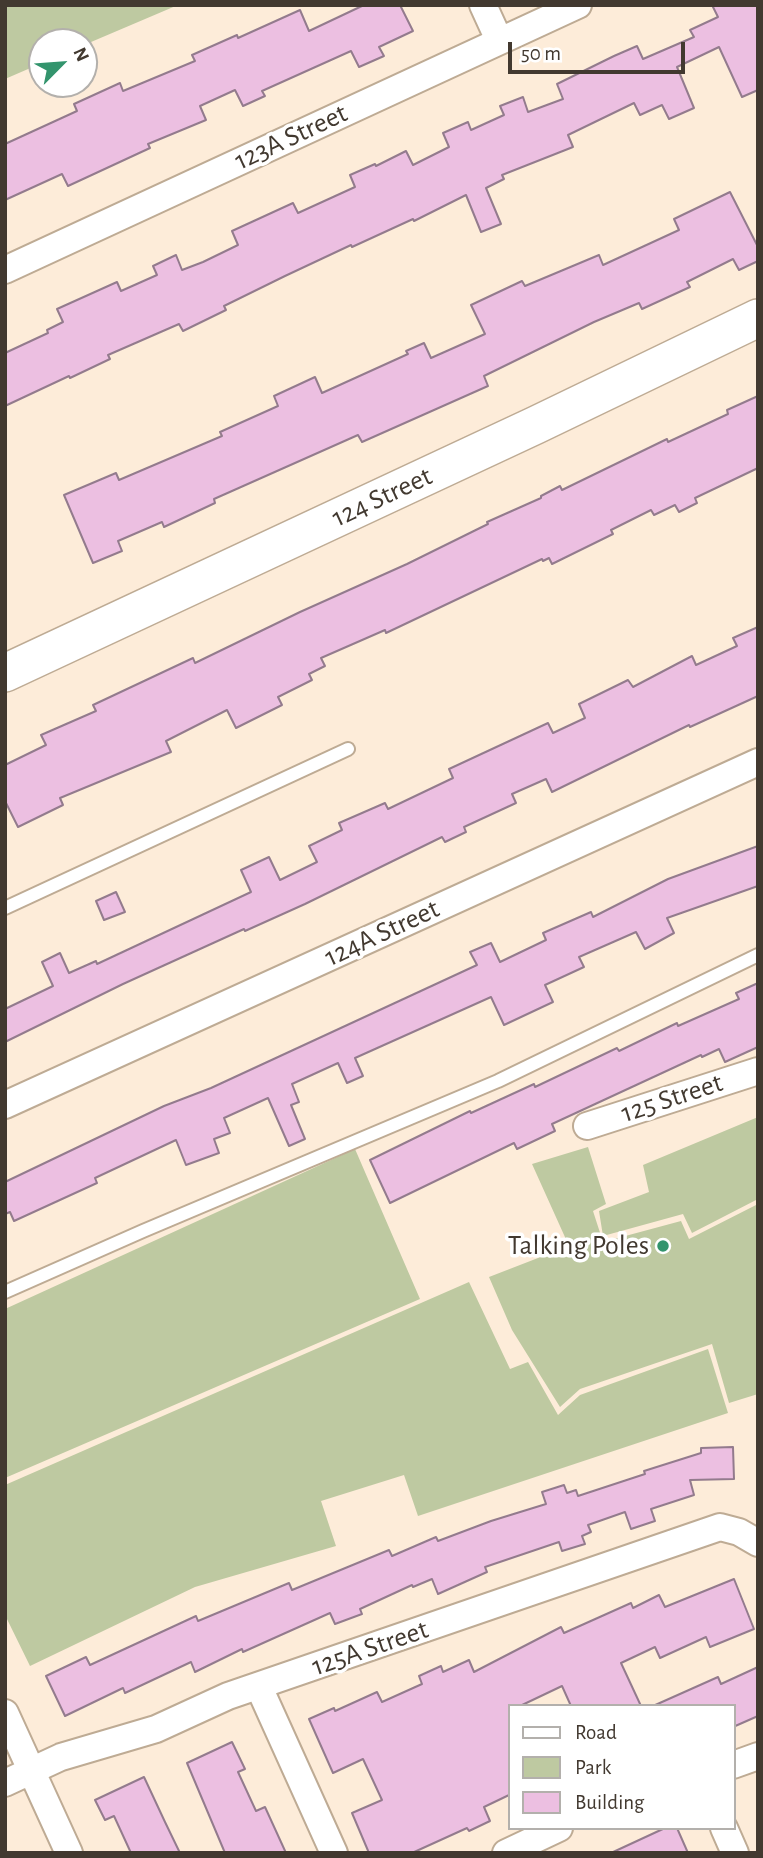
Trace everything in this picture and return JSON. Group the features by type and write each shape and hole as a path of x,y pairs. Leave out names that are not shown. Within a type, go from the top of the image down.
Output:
{"street":[{"path":"483,5 499,40"},
{"name":"123A Street","path":"5,270 578,5"},
{"name":"124 Street","path":"5,673 498,443 758,318"},
{"name":"124A Street","path":"6,1102 758,761"},
{"name":"125 Street","path":"587,1126 758,1071"},
{"name":"125A Street","path":"5,1783 61,1757 156,1729 228,1696 720,1527 749,1538"},
{"path":"259,1687 334,1853"},
{"path":"5,1713 69,1853"},
{"path":"735,1764 758,1756"},
{"path":"506,1853 555,1830"},
{"path":"725,1830 735,1853"}],"lane":[{"path":"5,908 348,749"},
{"path":"5,1292 499,1081 758,955"}],"green space":[{"path":"5,5 178,5 98,39 98,28 28,28 28,69 5,79"},
{"path":"758,1117 758,1199 692,1233 683,1214 603,1236 599,1211 649,1192 643,1165"},
{"path":"588,1147 606,1204 593,1211 603,1242 681,1221 689,1239 758,1204 758,1394 729,1403 712,1344 580,1389 560,1407 512,1330 489,1277 569,1246 532,1164"},
{"path":"355,1149 420,1299 5,1478 5,1309"},
{"path":"469,1282 510,1369 528,1362 558,1415 580,1395 708,1349 728,1413 418,1516 404,1475 321,1501 336,1546 195,1587 30,1666 5,1615 5,1485"}],"building":[{"path":"364,5 400,5 413,31 379,47 384,56 359,67 351,51 262,91 265,96 243,106 235,90 200,106 206,120 148,144 150,148 68,186 62,174 5,200 5,144 77,111 74,104 87,98 98,98 98,93 120,83 123,91 195,61 192,55 300,10 309,31"},
{"path":"712,5 758,5 758,90 742,97 719,47 677,67 694,108 669,119 662,105 640,115 634,103 568,135 573,147 502,175 504,179 486,188 501,224 481,232 466,195 414,221 413,219 352,247 351,245 285,276 224,306 226,310 183,331 179,324 108,355 110,359 70,378 69,376 5,406 5,353 48,333 47,330 63,322 57,309 117,282 121,291 157,275 153,266 176,255 182,270 203,262 238,245 232,231 293,203 298,213 355,187 350,175 406,151 413,165 449,147 443,133 468,122 471,130 504,115 500,106 523,97 528,112 563,99 557,84 614,56 637,46 643,59 694,37 690,30 718,17"},
{"path":"730,192 758,247 758,261 739,270 733,259 687,282 690,287 642,309 639,303 594,322 484,376 488,386 362,442 358,435 214,499 215,503 164,527 162,522 118,541 122,551 93,563 64,495 116,473 119,480 222,436 220,432 278,406 274,396 315,377 322,393 408,354 406,351 424,343 431,358 485,334 471,305 522,281 525,286 599,255 603,265 679,230 674,219"},
{"path":"758,396 758,468 695,498 697,503 679,512 675,505 654,515 651,510 611,530 613,534 552,564 549,558 543,561 542,559 386,633 385,630 321,658 325,666 309,674 312,680 278,697 282,705 236,728 227,710 166,741 171,752 60,798 63,805 18,827 5,801 5,765 46,745 41,735 96,711 93,705 193,658 195,663 407,564 560,486 562,490 667,439 668,442 728,414 727,410"},
{"path":"758,627 758,696 690,727 689,725 552,792 546,779 512,794 516,803 464,827 466,832 445,842 442,837 305,904 123,984 5,1042 5,1009 53,986 42,962 60,953 69,973 96,961 97,964 251,892 241,870 269,857 280,880 317,862 309,846 342,830 339,823 385,803 388,809 453,778 449,769 548,723 553,733 585,718 579,704 628,680 633,687 692,656 696,665 737,646 733,638"},
{"path":"758,846 758,886 667,918 674,933 645,949 636,932 579,957 584,967 545,985 553,1002 504,1025 491,997 355,1058 363,1076 347,1083 338,1063 292,1084 299,1102 291,1105 305,1139 289,1146 268,1098 224,1118 230,1133 214,1139 219,1153 186,1165 176,1140 95,1178 97,1183 14,1221 10,1212 5,1214 5,1182 164,1106 211,1088 477,965 470,952 491,943 500,962 546,940 543,933 591,912 593,917 668,879"},
{"path":"116,892 125,912 104,920 96,901"},
{"path":"758,983 758,1047 725,1062 719,1049 702,1057 701,1055 552,1124 555,1131 517,1149 514,1143 390,1203 370,1160 470,1111 471,1113 534,1084 535,1087 617,1048 619,1051 677,1023 678,1026 739,999 736,993"},
{"path":"733,1447 734,1479 690,1480 694,1495 651,1509 655,1521 631,1529 625,1512 588,1525 591,1532 582,1536 585,1544 562,1551 559,1542 485,1567 487,1572 438,1594 432,1579 413,1587 412,1585 360,1609 362,1614 335,1624 330,1613 243,1652 242,1649 195,1672 191,1662 125,1693 123,1688 65,1716 46,1676 86,1657 90,1665 196,1616 198,1621 289,1583 292,1590 389,1550 392,1556 436,1537 438,1541 546,1504 542,1492 564,1485 567,1493 576,1490 578,1496 701,1453 701,1448"},
{"path":"734,1579 754,1629 710,1647 706,1637 660,1658 655,1647 621,1663 640,1704 570,1704 562,1686 524,1704 508,1704 508,1795 484,1807 490,1821 469,1831 467,1828 412,1853 369,1853 352,1813 382,1800 363,1759 333,1773 309,1719 334,1708 335,1711 377,1692 382,1702 422,1684 419,1676 441,1666 443,1672 469,1660 474,1672 561,1627 564,1633 631,1603 633,1608 659,1595 665,1607"},
{"path":"758,1667 758,1716 735,1726 735,1704 657,1704 718,1677 721,1684"},
{"path":"232,1742 245,1769 238,1772 256,1811 265,1807 286,1853 225,1853 187,1763"},
{"path":"144,1777 180,1853 131,1853 114,1816 105,1820 95,1800"},
{"path":"661,1830 678,1830 688,1853 611,1853"}],"place":[{"name":"Talking Poles","path":"663,1246"}]}
